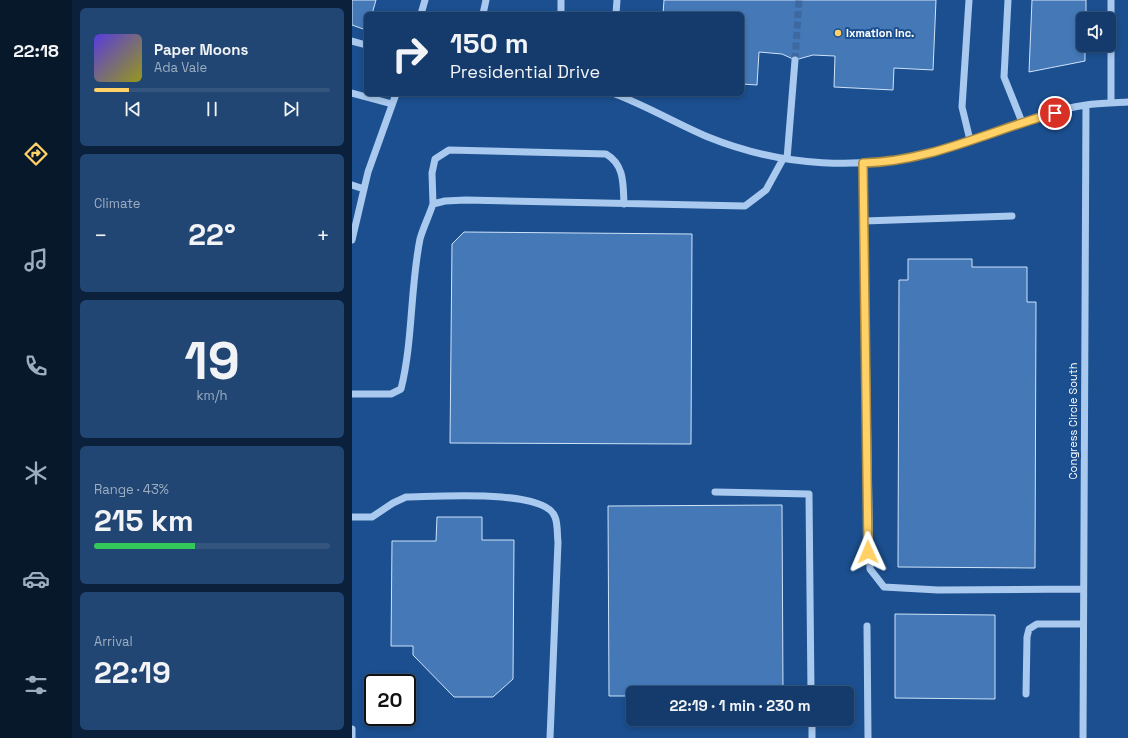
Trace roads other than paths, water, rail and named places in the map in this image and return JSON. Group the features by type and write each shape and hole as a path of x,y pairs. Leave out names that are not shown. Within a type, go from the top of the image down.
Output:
{"street":[{"path":"422,12 425,0"},
{"path":"483,12 486,0"},
{"path":"561,0 561,12"},
{"path":"616,12 617,0"},
{"path":"969,0 962,107 970,140"},
{"path":"1008,0 1004,77 1022,122"},
{"path":"1110,0 1111,103"},
{"path":"352,41 364,44"},
{"path":"433,204 445,201 466,200 745,206 766,190 785,159 795,60"},
{"path":"352,93 392,104"},
{"path":"352,240 364,189 395,96"},
{"path":"620,96 645,106 708,137 740,148 785,159 820,164 863,163 905,159 940,151 1022,122 1086,105 1128,102"},
{"name":"Congress Circle South","path":"1083,738 1086,105"},
{"path":"352,394 391,394 401,390 405,372 410,311 420,238 433,204 432,173 435,160 449,150 606,154 614,158 620,166 623,182 624,204"},
{"path":"863,163 870,569 884,587 938,590 1083,589"},
{"path":"352,185 364,189"},
{"path":"864,221 1012,216"},
{"path":"715,492 809,494 811,686"},
{"path":"352,517 372,517 393,503 406,497 491,495 530,501 546,506 555,517 558,542 550,738"},
{"path":"1026,694 1027,637 1029,629 1037,624 1083,624"},
{"path":"867,626 868,738"},
{"path":"812,726 812,738"},
{"path":"352,729 352,738"}],"tunnel":[{"path":"795,60 799,0"}],"place":[{"name":"Ixmation Inc.","path":"838,33"}]}
